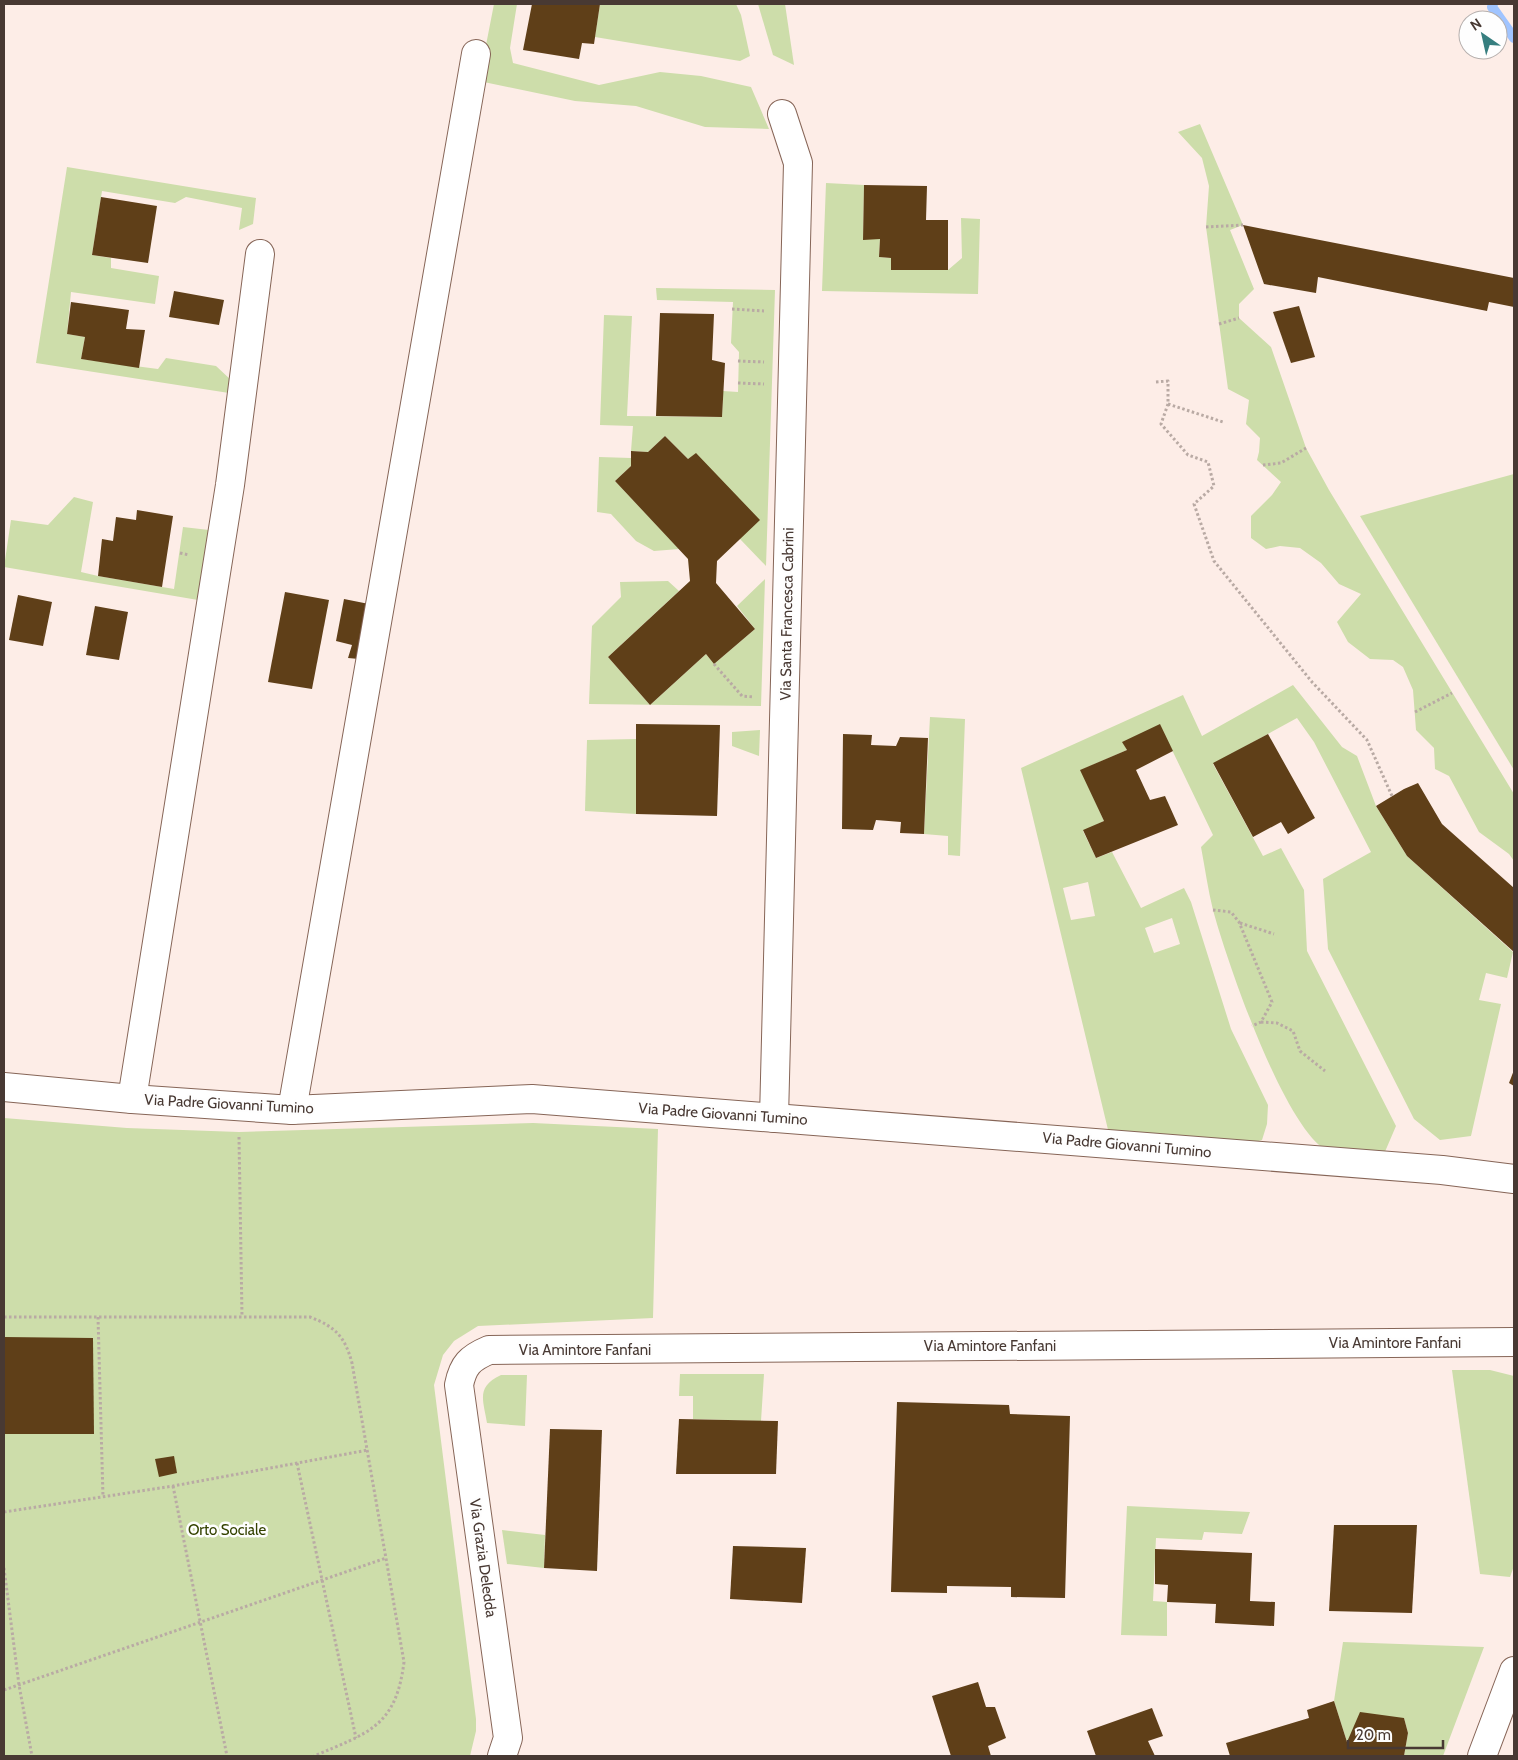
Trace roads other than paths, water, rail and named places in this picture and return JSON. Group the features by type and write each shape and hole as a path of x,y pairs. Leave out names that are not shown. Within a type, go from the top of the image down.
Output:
{"street":[{"path":"292,1110 476,54"},
{"name":"Via Santa Francesca Cabrini","path":"774,1118 798,164 782,114"},
{"path":"132,1099 230,485 260,254"},
{"name":"Via Padre Giovanni Tumino","path":"4,1087 132,1099 292,1110 532,1099 1442,1170"},
{"path":"1442,1170 1514,1164"},
{"path":"1442,1170 1514,1179"},
{"name":"Via Amintore Fanfani","path":"468,1362 489,1350 1514,1342"},
{"name":"Via Grazia Deledda","path":"468,1362 462,1373 459,1386 508,1738 502,1756"},
{"path":"1482,1756 1514,1671"}],"waterway":[{"path":"1493,4 1492,7 1514,38"}],"park label":[{"name":"Orto Sociale","path":"227,1530"}]}
